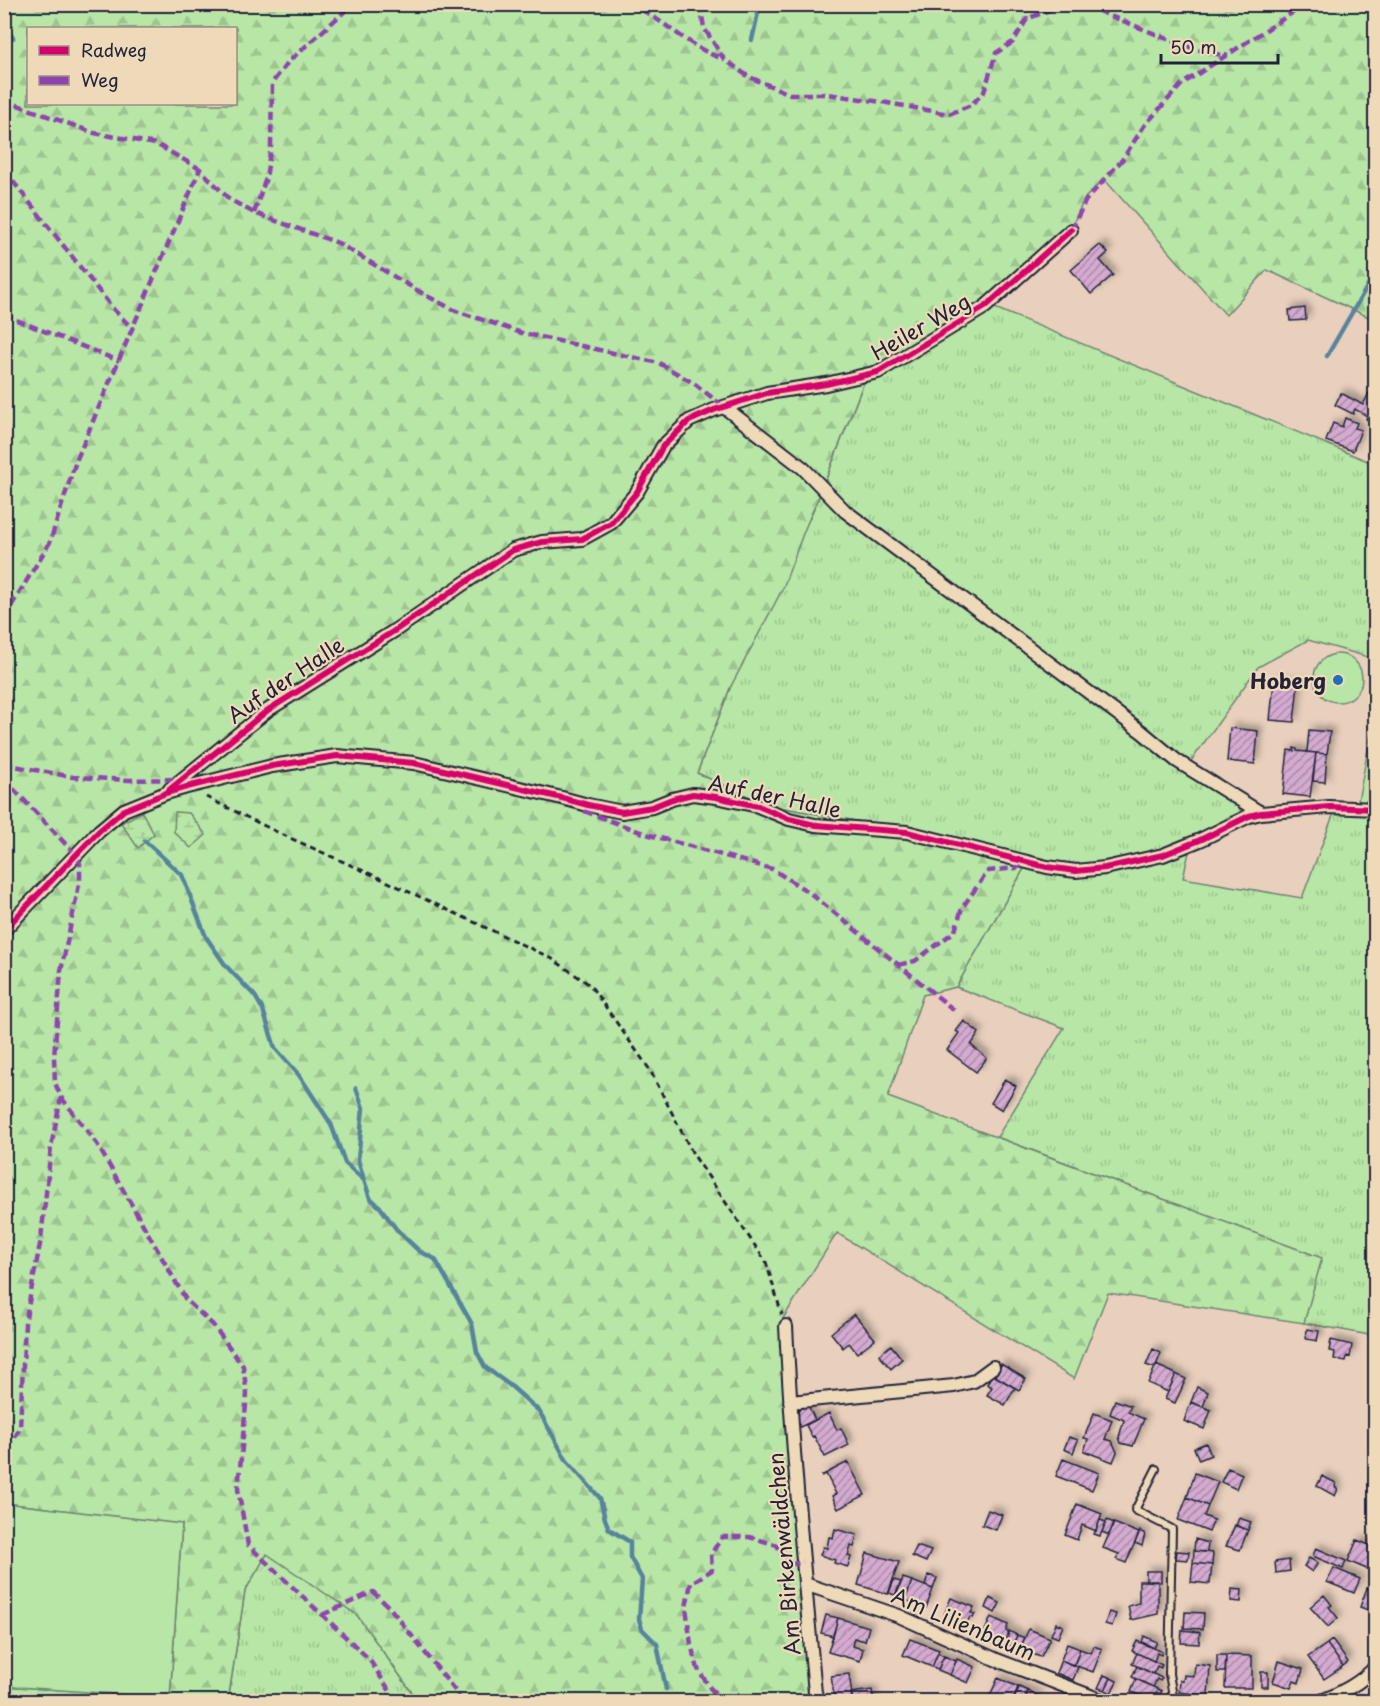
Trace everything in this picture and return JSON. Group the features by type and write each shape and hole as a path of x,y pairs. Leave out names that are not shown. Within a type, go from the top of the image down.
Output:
{"street":[{"name":"Heiler Weg","path":"724,407 767,393 826,384 878,372 985,307 1071,230"},
{"name":"Auf der Halle","path":"166,793 268,710 394,631 513,550 542,542 582,539 611,523 637,492 663,446 689,421 724,407"},
{"path":"724,407 803,468 845,511 948,586 1178,761 1261,813"},
{"name":"Auf der Halle","path":"4,930 99,831 124,810 187,787 306,759 337,756 414,763 588,806 622,812 652,807 693,794 716,797 758,806 789,819 815,825 907,832 1047,867 1076,871 1105,868 1163,855 1261,813 1329,807 1376,809"},
{"name":"Am Birkenwäldchen","path":"786,1326 805,1584 815,1693 820,1701"},
{"path":"790,1402 954,1386 974,1381 993,1367"},
{"name":"Am Lilienbaum","path":"805,1584 899,1616 997,1660 1106,1701"},
{"path":"1319,1701 1328,1699 1369,1674 1376,1666"}],"lane":[{"path":"1156,1469 1135,1510 1172,1529 1169,1674 1174,1701"}],"path":[{"path":"187,787 281,834 551,958 590,986 650,1070 693,1154 766,1262 786,1326"}],"green space":[{"path":"5,5 1375,5 1375,320 1267,270 1226,315 1104,179 1085,198 1070,230 983,305 867,374 783,588 730,688 697,773 767,805 849,820 941,841 1026,865 956,987 923,995 888,1097 1322,1258 1304,1323 1108,1293 1074,1379 837,1233 782,1320 802,1583 814,1701 418,1701 357,1615 267,1554 245,1591 228,1701 5,1701 4,1686 170,1697 182,1525 5,1503"},
{"path":"990,306 1375,464 1375,659 1308,640 1258,667 1189,764 1146,726 823,487 866,377"},
{"path":"821,493 1239,804 1241,815 1224,825 1140,858 1076,868 940,836 767,805 697,773 730,688"},
{"name":"Hoberg","path":"1333,654 1343,654 1355,661 1362,673 1362,683 1355,695 1343,702 1333,702 1318,691 1314,683 1314,673 1325,658"},
{"path":"1375,713 1375,806 1357,806"},
{"path":"1335,810 1375,813 1375,1336 1304,1323 1321,1258 997,1137 1064,1028 956,987 1026,865 1068,872 1190,848 1183,878 1302,898"},
{"path":"142,812 154,834 138,848 121,823"},
{"path":"175,812 189,813 206,835 191,848 174,832"},
{"path":"4,1503 182,1524 170,1698 5,1686"},
{"path":"267,1553 357,1615 418,1701 228,1702 245,1591"}],"building":[{"path":"1100,245 1108,253 1100,260 1113,275 1091,294 1071,270"},
{"path":"1305,308 1306,320 1290,321 1289,310"},
{"path":"1341,393 1363,405 1369,393 1376,397 1374,410 1376,411 1376,425 1355,409 1353,414 1335,405"},
{"path":"1345,418 1357,423 1355,428 1361,430 1353,451 1326,441 1333,423 1342,427"},
{"path":"1274,681 1298,684 1294,722 1270,720"},
{"path":"1230,728 1258,731 1255,764 1227,761"},
{"path":"1309,730 1330,732 1327,754 1307,752"},
{"path":"1294,748 1297,751 1316,753 1310,797 1283,794 1288,750 1294,751"},
{"path":"1316,753 1327,754 1325,782 1313,781"},
{"path":"964,1021 979,1033 971,1045 987,1058 976,1072 947,1050 959,1033 956,1031"},
{"path":"1005,1079 1016,1086 1002,1110 991,1103"},
{"path":"854,1314 875,1339 857,1353 849,1343 843,1348 831,1333"},
{"path":"1307,1329 1319,1331 1317,1341 1306,1339"},
{"path":"1331,1340 1352,1345 1350,1357 1347,1356 1346,1361 1334,1359 1335,1352 1329,1351"},
{"path":"891,1345 902,1359 891,1369 879,1355"},
{"path":"1153,1349 1161,1353 1155,1368 1146,1365"},
{"path":"1001,1364 1026,1379 1019,1390 995,1376"},
{"path":"1156,1365 1176,1374 1168,1392 1148,1383"},
{"path":"1176,1374 1186,1379 1175,1403 1165,1399"},
{"path":"993,1375 1015,1388 1005,1405 987,1395 992,1387 987,1384"},
{"path":"1197,1387 1208,1392 1203,1407 1191,1402"},
{"path":"1115,1400 1131,1406 1128,1412 1144,1419 1133,1446 1121,1443 1119,1437 1124,1420 1110,1414"},
{"path":"1191,1402 1211,1410 1204,1429 1184,1421"},
{"path":"808,1405 815,1420 800,1427 793,1412"},
{"path":"829,1413 837,1430 841,1428 849,1445 825,1457 806,1425"},
{"path":"1094,1413 1112,1420 1105,1439 1112,1441 1117,1452 1113,1462 1084,1451 1088,1439 1084,1438"},
{"path":"1069,1437 1078,1440 1073,1453 1064,1449"},
{"path":"1206,1443 1211,1455 1199,1460 1194,1448"},
{"path":"1063,1459 1099,1473 1092,1490 1056,1476"},
{"path":"848,1462 865,1495 838,1509 832,1496 836,1494 826,1474 821,1476"},
{"path":"1228,1468 1242,1474 1236,1489 1221,1482"},
{"path":"1195,1473 1218,1482 1208,1506 1187,1497"},
{"path":"1322,1476 1336,1483 1335,1487 1338,1489 1335,1496 1317,1486"},
{"path":"1187,1497 1208,1506 1204,1516 1214,1520 1209,1532 1178,1520"},
{"path":"1077,1504 1102,1514 1096,1531 1082,1525 1077,1540 1065,1535"},
{"path":"988,1510 1002,1515 996,1530 982,1525"},
{"path":"1239,1518 1251,1522 1248,1530 1236,1526"},
{"path":"1100,1520 1106,1522 1100,1536 1094,1534"},
{"path":"1107,1520 1114,1523 1109,1535 1102,1532"},
{"path":"1114,1523 1139,1533 1126,1563 1116,1559 1119,1554 1103,1548"},
{"path":"1235,1525 1248,1530 1240,1550 1226,1546"},
{"path":"835,1529 857,1535 854,1547 851,1546 848,1556 851,1557 848,1567 834,1563 835,1560 820,1555 823,1547 827,1548 829,1537 833,1538"},
{"path":"1140,1531 1145,1534 1142,1546 1135,1543"},
{"path":"1195,1539 1208,1543 1207,1552 1194,1551"},
{"path":"1357,1540 1376,1548 1376,1573 1348,1561"},
{"path":"917,1546 931,1551 926,1562 912,1556"},
{"path":"1316,1548 1346,1561 1343,1569 1313,1556"},
{"path":"1177,1551 1189,1552 1188,1560 1176,1559"},
{"path":"1194,1551 1213,1553 1212,1565 1193,1563"},
{"path":"867,1553 899,1562 888,1594 858,1585"},
{"path":"1309,1558 1318,1563 1312,1572 1304,1566"},
{"path":"1289,1560 1290,1571 1276,1573 1275,1562"},
{"path":"1193,1563 1212,1565 1210,1584 1191,1582"},
{"path":"1334,1568 1360,1579 1354,1593 1327,1582"},
{"path":"1146,1571 1161,1571 1161,1582 1146,1581"},
{"path":"928,1575 937,1578 933,1589 925,1586"},
{"path":"903,1578 912,1581 905,1599 896,1596"},
{"path":"894,1580 901,1582 895,1595 889,1593"},
{"path":"912,1581 933,1589 926,1608 905,1600"},
{"path":"1139,1581 1158,1581 1158,1614 1131,1620 1128,1606 1139,1603"},
{"path":"1367,1588 1376,1592 1376,1613 1360,1607"},
{"path":"1232,1589 1242,1590 1241,1602 1231,1601"},
{"path":"1324,1595 1332,1605 1329,1607 1338,1618 1328,1627 1310,1607"},
{"path":"951,1598 974,1607 971,1613 975,1614 973,1618 970,1617 966,1625 944,1615"},
{"path":"990,1598 1000,1603 995,1613 986,1608"},
{"path":"1109,1612 1116,1614 1112,1626 1105,1624"},
{"path":"1185,1612 1204,1613 1203,1629 1184,1628"},
{"path":"826,1615 838,1618 833,1636 821,1633"},
{"path":"991,1617 1008,1625 1006,1631 1009,1633 1003,1648 990,1642 993,1637 984,1633"},
{"path":"838,1618 869,1627 865,1641 854,1638 852,1646 863,1649 860,1661 828,1652"},
{"path":"1056,1623 1063,1626 1058,1638 1051,1635"},
{"path":"1029,1629 1050,1638 1041,1657 1019,1650"},
{"path":"1182,1630 1200,1632 1199,1644 1181,1643"},
{"path":"1009,1631 1017,1635 1012,1647 1005,1644"},
{"path":"1017,1635 1025,1638 1019,1650 1012,1647"},
{"path":"1144,1636 1157,1642 1154,1648 1142,1642"},
{"path":"910,1639 939,1650 932,1667 903,1655"},
{"path":"1332,1640 1348,1662 1343,1666 1327,1644"},
{"path":"1137,1641 1162,1652 1161,1655 1157,1653 1154,1661 1132,1651"},
{"path":"1067,1644 1080,1649 1074,1666 1061,1660"},
{"path":"1327,1644 1343,1666 1324,1679 1308,1657"},
{"path":"1094,1646 1102,1649 1093,1672 1074,1665 1080,1649 1091,1653"},
{"path":"938,1653 944,1656 938,1669 932,1667"},
{"path":"1137,1653 1162,1665 1161,1668 1157,1666 1153,1674 1132,1664"},
{"path":"1217,1655 1226,1655 1225,1672 1217,1672"},
{"path":"1226,1655 1252,1656 1252,1688 1225,1688"},
{"path":"944,1656 956,1661 950,1675 938,1670"},
{"path":"957,1659 975,1667 968,1683 950,1675"},
{"path":"1061,1660 1078,1667 1073,1680 1056,1673"},
{"path":"1279,1661 1303,1669 1299,1683 1294,1681 1291,1688 1273,1682"},
{"path":"1195,1664 1210,1666 1208,1696 1179,1692 1180,1680 1183,1681 1184,1675 1194,1676"},
{"path":"1137,1666 1162,1678 1160,1681 1157,1679 1153,1687 1132,1677"},
{"path":"1261,1672 1268,1672 1268,1687 1261,1687"},
{"path":"849,1674 853,1702 835,1702 831,1676"},
{"path":"1104,1675 1111,1678 1105,1690 1098,1688"},
{"path":"998,1678 1018,1687 1012,1702 988,1700"},
{"path":"1111,1678 1117,1681 1111,1693 1105,1690"},
{"path":"1136,1679 1162,1691 1160,1694 1157,1692 1153,1700 1131,1692"},
{"path":"1019,1687 1028,1691 1024,1702 1013,1702"},
{"path":"872,1690 874,1702 853,1702 851,1693"},
{"path":"1028,1691 1039,1696 1036,1702 1024,1702"}],"waterway":[{"path":"752,40 760,4"},
{"path":"4,25 13,38"},
{"path":"1327,356 1376,271"},
{"path":"145,841 182,875 206,937 226,966 255,996 263,1010 275,1048 299,1075 331,1124 345,1163 364,1180 370,1198 380,1207 397,1230 419,1251 435,1259 472,1324 477,1352 485,1367 539,1411 567,1461 600,1498 609,1529 630,1542 630,1557 642,1579 639,1619 642,1629 657,1644 666,1689"},
{"path":"356,1088 363,1108 358,1160 364,1180"}],"marked path":[{"path":"254,213 266,178 271,146 272,83 288,62 353,4"},
{"path":"630,4 688,41 724,59"},
{"path":"700,4 704,28 724,59 749,77 790,94 827,94 949,114 971,105 984,92 996,53 1013,42 1027,19 1064,4"},
{"path":"1023,4 1027,19"},
{"path":"1086,4 1107,15 1174,41 1228,56"},
{"path":"1071,230 1086,200 1122,160 1144,126 1182,84 1306,4"},
{"path":"4,100 94,133 156,144 200,169 229,199 254,213 338,243 456,311 522,333 659,363 695,384 724,407"},
{"path":"4,618 50,542 76,461 200,169"},
{"path":"4,170 114,310 133,329"},
{"path":"4,315 119,361"},
{"path":"4,764 73,777 130,780 182,779"},
{"path":"4,779 76,855 80,863 80,880 61,971 54,1057 55,1083 61,1097 97,1144 186,1300 213,1325 243,1366 247,1394 238,1489 248,1545 369,1659 397,1702"},
{"path":"584,811 646,834 772,869 810,893 954,1010"},
{"path":"898,965 915,961 955,931 962,908 988,871 1016,868 1024,864"},
{"path":"4,1444 13,1441 20,1428 25,1323 41,1239 51,1147 61,1097"},
{"path":"725,1702 710,1688 698,1669 691,1645 686,1607 691,1583 712,1570 711,1554 722,1537 749,1537 777,1545 784,1558 793,1564 803,1562"},
{"path":"322,1615 373,1592 390,1608 456,1692 461,1702"}],"cycle path":[{"path":"169,790 268,710 394,631 513,550 542,542 582,539 611,523 637,492 663,446 689,421 714,410 767,393 826,384 878,372 985,307 1071,230"},
{"path":"4,930 99,831 124,810 187,787 272,766 337,756 414,763 622,812 652,807 693,794 716,797 758,806 789,819 815,825 907,832 1047,867 1076,871 1105,868 1163,855 1249,816 1261,813 1329,807 1376,809"}],"place":[{"name":"Hoberg","path":"1338,680"}]}
